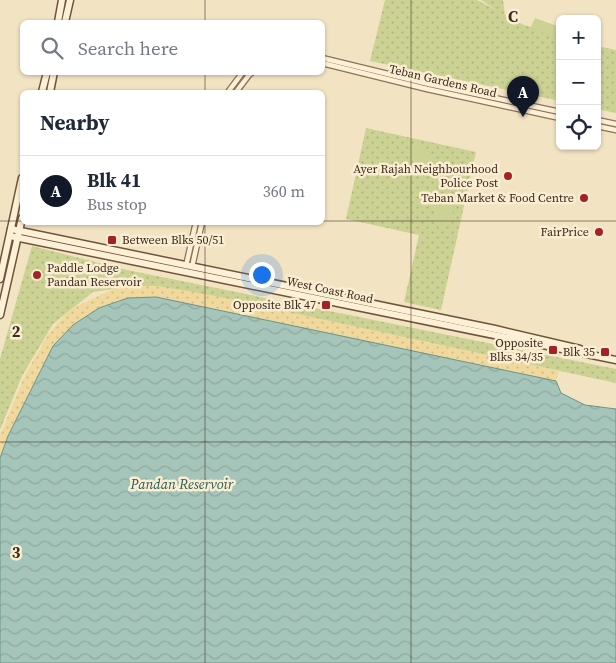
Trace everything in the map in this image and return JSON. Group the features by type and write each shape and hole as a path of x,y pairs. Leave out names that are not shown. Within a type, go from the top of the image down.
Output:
{"main road":[{"path":"58,20 62,0"},
{"path":"65,20 70,0"},
{"path":"42,90 46,75"},
{"path":"50,90 53,75"},
{"path":"0,278 20,187"},
{"path":"0,315 21,225"},
{"name":"West Coast Road","path":"10,232 616,360"},
{"name":"West Coast Road","path":"189,270 495,329 616,356"}],"street":[{"name":"Teban Gardens Road","path":"325,59 428,87 556,111"},
{"name":"Teban Gardens Road","path":"325,64 556,117"},
{"path":"230,90 241,75"},
{"path":"238,90 249,75"},
{"path":"601,121 616,124"},
{"path":"601,127 616,130"},
{"path":"189,270 196,225"},
{"path":"189,270 201,225"}],"green space":[{"path":"385,0 477,0 496,10 481,0 503,0 505,15 524,25 556,34 556,100 370,61"},
{"path":"535,18 556,26 556,37 530,29"},
{"path":"601,47 616,50 616,113 601,110"},
{"path":"366,128 476,152 441,310 404,302 419,235 346,219"},
{"path":"419,144 434,162 422,172 407,153"},
{"path":"439,194 456,198 450,225 432,221"},
{"path":"32,246 127,270 616,369 616,383 157,286 136,286 93,292 53,324 22,376 0,430 0,359"}],"sand":[{"path":"136,286 157,286 211,295 559,371 556,381 156,297 53,346 8,435 0,458 0,435 25,375 49,333 71,309 111,290"}],"water":[{"name":"Pandan Reservoir","path":"156,297 556,381 561,393 585,405 616,409 616,663 0,663 0,458 8,436 53,346 73,325 99,308 128,298"}],"place":[{"name":"Blk 41","path":"523,117"},
{"name":"Ayer Rajah Neighbourhood Police Post","path":"508,176"},
{"name":"Teban Market & Food Centre","path":"584,198"},
{"name":"FairPrice","path":"599,232"},
{"name":"Between Blks 50/51","path":"112,240"},
{"name":"Paddle Lodge Pandan Reservoir","path":"37,275"},
{"name":"Opposite Blk 47","path":"326,305"},
{"name":"Opposite Blks 34/35","path":"553,350"},
{"name":"Blk 35","path":"605,352"}]}
